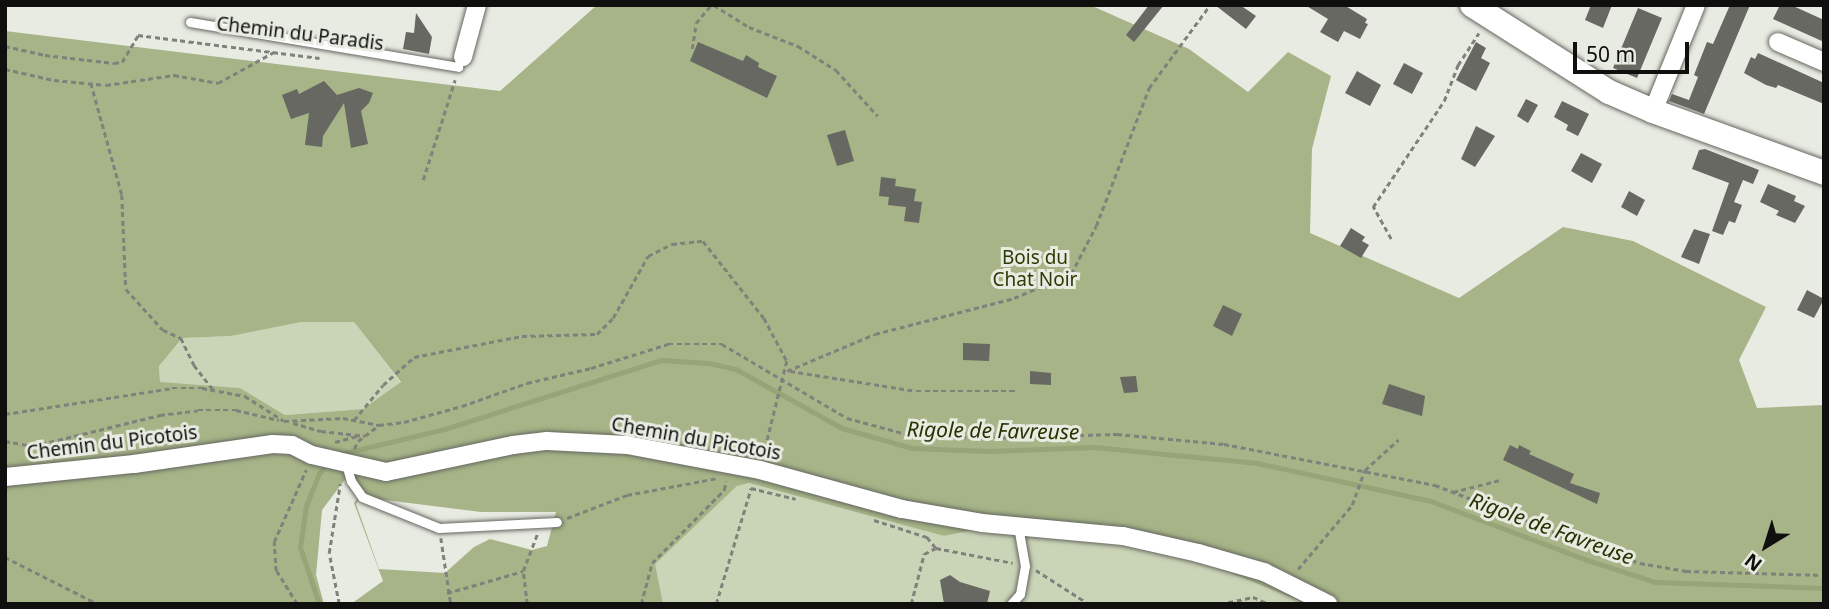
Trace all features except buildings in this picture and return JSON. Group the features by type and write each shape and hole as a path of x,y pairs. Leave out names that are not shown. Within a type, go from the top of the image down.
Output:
{"main road":[{"path":"1481,10 1583,78 1653,111 1824,173"}],"street":[{"path":"460,62 477,5"},
{"path":"1653,111 1696,5"},
{"path":"1778,42 1824,62"},
{"name":"Chemin du Picotois","path":"5,477 134,464 273,444 292,445 317,456 386,472 476,452 547,441 626,445 731,468 760,470 902,509 1018,527 1123,536 1264,572 1328,604"}],"lane":[{"path":"190,22 460,62"},
{"path":"343,463 362,497 439,528 557,522"},
{"path":"1011,604 1020,594 1025,566 1018,527"}],"path":[{"path":"691,49 695,23 713,5 749,27 798,46 836,70 878,117"},
{"path":"787,370 875,334 1014,298 1071,274 1096,226 1149,88 1210,5"},
{"path":"1391,239 1373,207 1444,101 1481,10"},
{"name":"Chemin du Paradis","path":"5,46 45,55 114,63 122,62 138,35 328,59"},
{"path":"5,69 107,85 174,75 218,83 275,52"},
{"path":"423,180 460,62"},
{"path":"91,83 122,195 126,289 163,330 181,338 194,365 213,390"},
{"path":"354,420 383,385 414,357 522,336 597,334 613,317 648,256 672,244 704,242 764,318 787,361 787,370 760,470"},
{"path":"5,414 172,388 213,390 245,396 284,421 343,418 379,425 404,422 527,383 591,368 668,344 722,344 847,418 910,435 986,438 1118,434 1224,444 1365,470 1453,492 1583,545 1640,563 1686,571 1824,575"},
{"path":"787,370 916,391 1017,391"},
{"path":"5,441 33,446 160,415 198,410 236,410 321,431 365,436"},
{"path":"358,441 379,425"},
{"path":"1286,583 1352,505 1365,470 1398,440"},
{"path":"297,604 276,571 274,542 317,456"},
{"path":"339,604 328,553 343,463"},
{"path":"557,522 627,495 715,480 731,468"},
{"path":"641,604 652,563 724,490 731,468"},
{"path":"1453,492 1500,480"},
{"path":"716,604 751,488 803,500"},
{"path":"866,517 927,537 936,548"},
{"path":"439,528 447,593 451,604"},
{"path":"527,604 523,571 537,535"},
{"path":"911,604 924,554 936,548 1025,566 1044,573 1089,604"},
{"path":"5,557 97,604"},
{"path":"447,593 523,571"},
{"path":"1220,604 1253,597 1269,604"}],"green space":[{"name":"Bois du Chat Noir","path":"597,5 1090,5 1189,49 1248,92 1288,52 1331,76 1312,149 1310,233 1459,298 1563,227 1633,241 1766,307 1739,360 1757,408 1824,405 1824,604 1307,604 1218,568 1130,545 1036,533 1017,537 984,528 944,536 749,483 737,486 655,564 663,604 351,604 383,581 354,503 364,491 349,474 322,510 316,575 324,604 5,604 5,31 500,91","holes":["301,322 354,322 401,382 363,409 285,415 240,388 160,382 159,366 182,338 231,336","361,497 481,512 556,512 547,546 532,550 490,539 474,547 445,573 379,569 356,504"]},
{"path":"301,322 354,322 401,383 363,409 285,415 240,388 160,383 159,366 181,338 231,336"},
{"path":"749,483 944,536 984,528 1130,545 1218,568 1307,604 663,604 654,564 737,486"}],"waterway":[{"name":"Rigole de Favreuse","path":"336,455 445,429 661,360 709,363 736,369 842,428 912,448 989,451 1094,447 1257,463 1431,501 1587,560 1655,582 1824,588"},
{"name":"Rigole de Favreuse","path":"319,604 300,548 306,506 319,474 327,463"}]}
